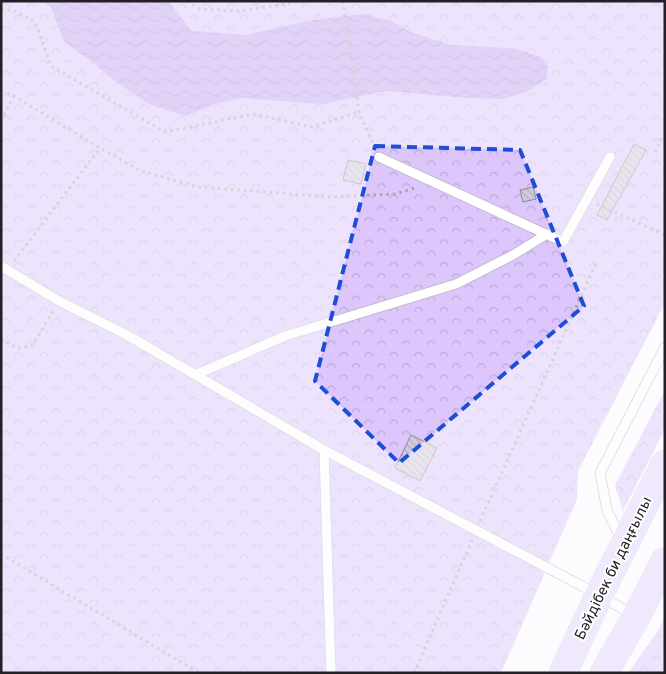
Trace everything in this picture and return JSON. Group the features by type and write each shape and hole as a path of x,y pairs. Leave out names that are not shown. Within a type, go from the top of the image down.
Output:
{"main road":[{"name":"Бәйдібек би даңғылы","path":"562,673 665,464"},
{"path":"604,673 665,561"}],"lane":[{"path":"379,157 563,242 610,157"},
{"path":"195,375 285,336 456,284 513,255 547,234"},
{"path":"4,267 59,301 127,335 324,450 599,595 636,617"},
{"path":"624,545 607,510 600,473 665,347"},
{"path":"324,450 331,673"}],"path":[{"path":"187,1 200,9 240,11 304,1"},
{"path":"342,1 358,112 379,157"},
{"path":"1,10 13,10 35,22 51,66 165,132 254,114 311,127 358,112"},
{"path":"1,92 14,96 139,170 197,187 332,197 395,194 435,183"},
{"path":"1,121 14,96"},
{"path":"655,152 665,132"},
{"path":"4,267 100,148"},
{"path":"587,199 665,235"},
{"path":"414,673 596,263"},
{"path":"1,339 17,348 32,346 59,301"},
{"path":"1,554 199,673"}],"highlighted area":[{"path":"375,146 520,150 584,306 399,463 315,381"}],"green space":[{"path":"1,1 665,1 665,303 578,471 577,499 501,673 1,673"},
{"path":"665,390 665,429 623,511 615,485"},
{"path":"665,618 665,673 628,673 657,632"}],"water":[{"path":"42,1 168,1 192,31 247,35 307,21 363,14 391,21 413,33 451,45 512,48 527,52 540,57 548,67 547,78 528,91 502,99 386,91 323,104 242,98 218,103 186,116 151,105 115,81 64,42 51,7"}],"building":[{"path":"634,144 646,150 607,220 597,215"},
{"path":"348,160 366,164 361,184 343,180"},
{"path":"533,187 536,199 523,202 520,190"},
{"path":"411,435 437,448 420,481 395,468"}]}
